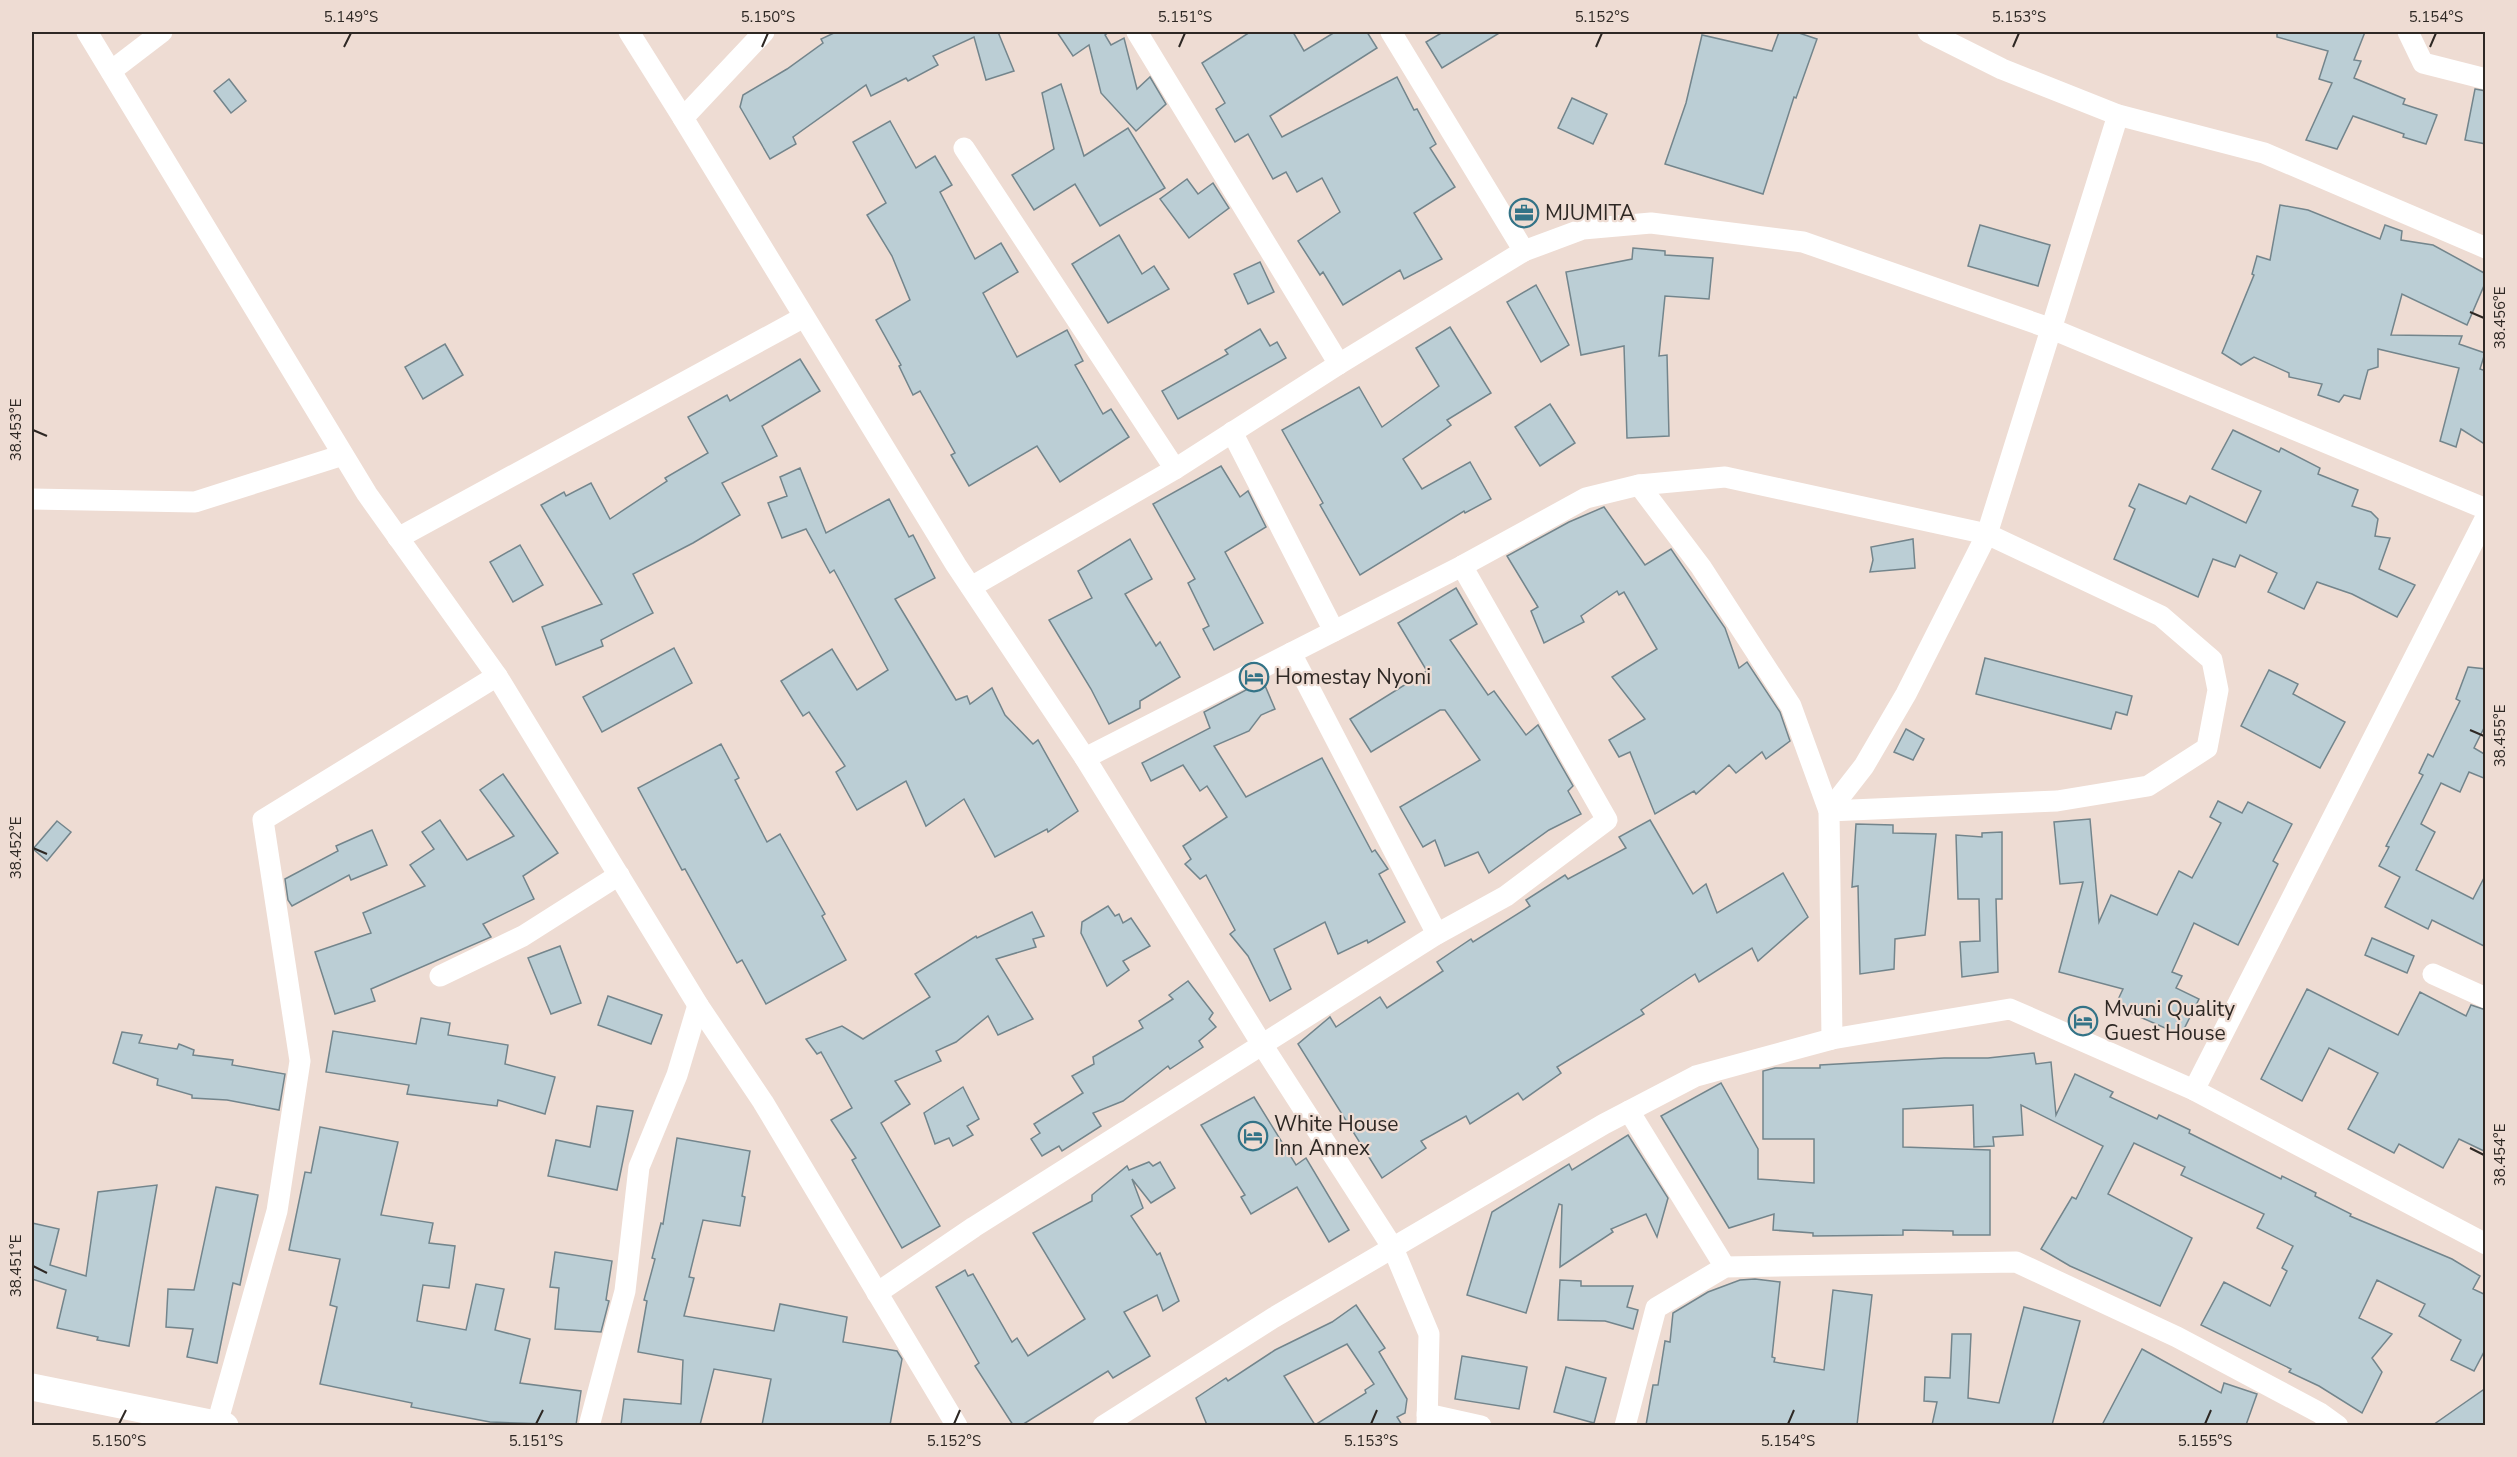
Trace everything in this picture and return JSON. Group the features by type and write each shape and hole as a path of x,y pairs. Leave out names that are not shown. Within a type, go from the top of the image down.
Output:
{"street":[{"path":"87,32 343,455 398,538 497,676 698,1005 763,1102 957,1425"},
{"path":"111,71 162,32"},
{"path":"629,32 971,587 1084,758 1392,1248 1429,1334 1427,1420 1481,1425"},
{"path":"683,118 764,32"},
{"path":"1137,32 1339,364"},
{"path":"1391,32 1524,251"},
{"path":"1928,32 2002,69 2118,115 2264,153 2486,248"},
{"path":"2408,32 2423,63 2486,79"},
{"path":"1829,811 1864,766 1906,694 1987,534 2118,115"},
{"path":"964,148 1175,469"},
{"path":"971,587 1175,469 1339,364 1524,251 1583,229 1651,223 1803,242 2052,329 2486,509"},
{"path":"398,538 804,316"},
{"path":"1233,432 1334,632"},
{"path":"32,499 195,502 343,455"},
{"path":"1084,758 1462,566 1586,498 1639,485 1725,477 1987,534 2161,616 2212,660 2218,690 2207,748 2148,786 2057,801 1829,811"},
{"path":"1639,485 1701,567 1791,706 1829,811 1832,1039"},
{"path":"2194,1090 2486,518"},
{"path":"878,1293 974,1227 1437,934 1506,896 1607,820 1462,566"},
{"path":"1291,653 1437,934"},
{"path":"32,1387 221,1425 277,1211 300,1061 263,820 497,676"},
{"path":"440,976 523,936 619,875"},
{"path":"2433,974 2486,998"},
{"path":"589,1425 625,1291 639,1167 677,1075 698,1005"},
{"path":"1103,1425 1273,1318 1629,1111 1696,1076 1832,1039 2010,1009 2194,1090 2486,1244"},
{"path":"1629,1111 1725,1267"},
{"path":"1625,1425 1656,1308 1725,1267 2016,1262 2177,1337 2320,1413 2338,1425"}],"building":[{"path":"836,32 998,32 1014,71 986,80 974,37 933,56 938,65 908,81 906,78 871,96 866,85 793,137 796,144 770,159 740,107 743,95 787,69 823,43 821,39"},
{"path":"1057,32 1109,32 1105,35 1111,45 1124,38 1137,89 1150,77 1166,104 1136,131 1101,93 1089,45 1073,56"},
{"path":"1250,32 1293,32 1304,51 1335,32 1367,32 1377,48 1270,116 1282,137 1397,77 1414,110 1417,109 1436,144 1430,148 1455,187 1414,213 1442,259 1404,279 1400,270 1343,305 1323,272 1320,275 1298,241 1340,212 1322,178 1297,192 1286,172 1273,179 1248,134 1235,142 1216,109 1225,103 1202,63"},
{"path":"1443,32 1501,32 1442,68 1426,42"},
{"path":"1779,32 1796,32 1817,39 1796,98 1794,97 1763,194 1665,164 1686,103 1702,35 1772,51"},
{"path":"2277,32 2365,32 2354,60 2361,61 2354,78 2405,99 2403,104 2437,115 2426,144 2353,116 2337,149 2306,140 2332,83 2319,79 2328,51 2277,37"},
{"path":"229,79 246,101 231,113 214,91"},
{"path":"1061,84 1084,156 1128,128 1165,188 1100,226 1075,184 1034,210 1012,175 1054,149 1042,93"},
{"path":"2475,89 2486,91 2486,144 2465,140"},
{"path":"1572,98 1607,114 1593,144 1558,128"},
{"path":"890,121 916,168 935,156 952,185 940,192 975,259 1001,243 1018,272 983,293 1017,357 1067,330 1083,361 1075,365 1103,414 1111,409 1129,437 1060,482 1037,446 969,486 951,455 955,453 920,391 913,395 899,366 901,365 876,320 910,300 892,256 867,215 886,203 853,142"},
{"path":"1187,179 1198,194 1213,183 1229,208 1189,238 1160,199"},
{"path":"2280,205 2308,210 2380,239 2385,225 2402,231 2401,240 2433,245 2486,274 2486,281 2467,325 2402,294 2391,335 2462,336 2459,344 2485,353 2480,369 2486,371 2486,445 2461,429 2456,447 2440,441 2459,368 2378,349 2378,367 2368,370 2360,399 2344,395 2339,402 2318,395 2322,384 2289,377 2289,373 2254,357 2241,365 2222,353 2254,275 2252,274 2257,256 2270,260"},
{"path":"1980,225 2050,245 2038,286 1968,266"},
{"path":"1119,235 1142,274 1154,266 1169,289 1108,323 1072,264"},
{"path":"1633,248 1665,251 1665,255 1713,258 1709,299 1665,296 1659,356 1667,355 1669,436 1627,438 1624,346 1581,355 1566,272 1632,259"},
{"path":"1260,262 1274,292 1248,304 1234,274"},
{"path":"1536,285 1569,345 1541,362 1507,302"},
{"path":"1450,327 1491,393 1447,420 1451,425 1403,459 1422,489 1470,462 1491,499 1465,513 1464,511 1360,575 1320,505 1323,503 1282,430 1359,387 1382,427 1439,386 1416,348"},
{"path":"1260,329 1270,346 1277,342 1286,358 1178,419 1162,391 1228,354 1225,350"},
{"path":"445,344 463,375 423,399 405,367"},
{"path":"800,359 820,391 762,426 777,456 722,483 740,515 693,543 633,574 653,613 601,640 603,646 556,665 542,627 602,604 541,505 564,492 566,496 591,483 610,519 667,481 665,478 708,453 688,417 727,395 730,401"},
{"path":"1550,404 1575,443 1540,466 1515,427"},
{"path":"2233,430 2279,452 2281,448 2320,468 2318,474 2358,490 2352,506 2371,512 2378,519 2375,536 2390,538 2379,569 2415,585 2397,617 2352,594 2317,582 2304,609 2268,592 2277,573 2240,555 2235,567 2213,559 2198,597 2114,559 2135,509 2129,506 2139,484 2186,504 2190,496 2246,523 2261,491 2212,469"},
{"path":"1221,466 1240,497 1248,491 1266,527 1225,552 1263,623 1214,650 1203,629 1209,626 1188,583 1195,579 1153,504"},
{"path":"800,468 826,533 889,499 909,537 913,535 935,578 895,599 956,700 967,696 970,704 992,688 1005,715 1033,744 1038,740 1078,811 1048,832 1047,829 995,857 964,799 926,826 906,781 857,810 836,772 845,766 809,712 803,716 781,681 832,649 857,690 888,670 834,570 830,573 806,529 782,538 768,503 787,496 780,477"},
{"path":"1604,507 1645,565 1671,549 1725,628 1739,668 1747,662 1780,712 1790,741 1766,759 1762,752 1736,773 1729,765 1696,794 1694,791 1655,814 1630,752 1619,757 1609,740 1645,719 1612,677 1657,649 1624,592 1619,595 1617,591 1581,616 1584,622 1544,643 1531,611 1538,607 1507,556 1569,522"},
{"path":"1130,539 1152,579 1125,594 1156,646 1160,642 1180,677 1140,701 1140,708 1109,724 1091,689 1049,620 1092,598 1078,571"},
{"path":"1913,539 1915,568 1870,572 1873,560 1871,547"},
{"path":"520,545 543,585 513,602 490,562"},
{"path":"1456,588 1477,624 1450,640 1488,695 1494,691 1526,735 1538,725 1573,786 1568,791 1581,814 1549,830 1489,873 1478,852 1445,866 1435,840 1423,847 1400,807 1480,760 1445,710 1440,710 1371,752 1350,719 1427,671 1398,623"},
{"path":"674,648 692,683 602,732 583,697"},
{"path":"1985,658 2132,696 2127,715 2116,712 2111,729 1976,694"},
{"path":"2468,667 2486,669 2486,724 2474,748 2486,755 2486,779 2469,772 2460,792 2441,783 2421,824 2435,832 2416,870 2473,899 2486,874 2486,947 2432,920 2428,929 2385,907 2400,877 2379,866 2389,847 2386,846 2423,775 2419,773 2428,754 2433,757 2460,701 2456,699"},
{"path":"2269,670 2298,684 2293,694 2345,722 2320,768 2241,726"},
{"path":"1263,681 1275,709 1261,715 1249,731 1214,746 1246,797 1322,758 1372,852 1375,850 1388,869 1379,874 1405,922 1368,943 1367,940 1338,954 1325,922 1274,949 1291,989 1270,1001 1248,956 1230,934 1235,930 1206,875 1200,879 1185,864 1191,859 1183,846 1227,817 1207,786 1200,791 1183,765 1151,781 1142,763 1210,728 1204,712"},
{"path":"1906,729 1924,739 1913,760 1894,752"},
{"path":"721,744 739,778 735,780 767,842 780,834 825,914 822,916 846,960 766,1004 742,960 737,963 685,869 682,870 638,788"},
{"path":"503,774 558,853 523,876 534,899 483,924 491,937 371,989 375,1001 335,1014 315,952 371,933 363,913 425,886 410,865 434,849 422,832 440,820 467,860 514,836 480,790"},
{"path":"2218,801 2242,813 2248,802 2292,824 2273,861 2278,864 2238,945 2194,923 2172,972 2182,976 2176,988 2199,999 2181,1035 2115,1006 2123,989 2059,972 2083,882 2060,884 2054,822 2090,819 2099,922 2111,895 2157,915 2179,871 2192,878 2221,823 2210,817"},
{"path":"1650,820 1693,894 1706,884 1717,913 1783,873 1808,917 1758,961 1752,948 1699,982 1695,974 1641,1010 1644,1014 1557,1067 1561,1073 1523,1100 1518,1093 1470,1124 1466,1116 1421,1141 1426,1148 1382,1178 1298,1044 1330,1017 1336,1027 1380,997 1387,1008 1443,971 1437,962 1471,939 1473,942 1530,906 1526,900 1565,875 1568,879 1626,848 1619,837"},
{"path":"57,821 71,832 47,861 33,849"},
{"path":"1856,824 1893,825 1893,833 1936,834 1925,935 1895,939 1894,969 1860,974 1858,886 1852,887"},
{"path":"372,830 387,865 351,880 349,875 292,906 288,900 285,879 338,851 336,846"},
{"path":"2002,832 2002,899 1996,899 1998,972 1962,977 1960,942 1980,941 1979,899 1958,899 1956,835 1982,837 1982,833"},
{"path":"1108,906 1115,916 1119,914 1123,923 1131,918 1150,946 1123,961 1129,970 1107,986 1081,933 1082,922"},
{"path":"1032,912 1044,936 1033,939 1036,947 996,959 1033,1019 998,1035 988,1016 956,1042 936,1051 941,1061 895,1081 910,1104 881,1123 940,1226 902,1248 852,1160 856,1158 831,1120 852,1108 821,1052 817,1054 806,1039 842,1026 863,1039 930,997 915,974 976,936 977,938"},
{"path":"2372,938 2414,956 2407,973 2365,955"},
{"path":"560,946 581,1003 551,1014 528,958"},
{"path":"1188,981 1213,1013 1209,1019 1216,1027 1199,1041 1203,1047 1170,1069 1168,1066 1123,1101 1093,1113 1101,1126 1062,1151 1059,1146 1042,1156 1031,1139 1040,1133 1034,1124 1083,1093 1072,1076 1094,1064 1093,1057 1143,1028 1139,1021 1173,999 1169,995"},
{"path":"2307,989 2398,1035 2420,992 2466,1016 2471,1005 2486,1010 2486,1152 2459,1139 2443,1168 2399,1144 2394,1153 2348,1129 2378,1073 2329,1048 2302,1101 2261,1079"},
{"path":"608,996 662,1015 651,1044 598,1025"},
{"path":"421,1018 450,1023 448,1035 508,1045 505,1064 555,1077 545,1114 498,1100 497,1106 407,1094 409,1085 326,1072 333,1031 416,1044"},
{"path":"122,1032 142,1035 139,1043 177,1049 179,1044 194,1050 193,1055 233,1060 232,1065 285,1074 279,1110 227,1100 192,1098 192,1095 157,1085 158,1079 113,1063"},
{"path":"2034,1053 2036,1064 2051,1062 2056,1115 2075,1074 2113,1092 2110,1097 2157,1119 2159,1115 2190,1130 2189,1133 2281,1179 2282,1176 2316,1193 2315,1196 2351,1214 2350,1216 2452,1259 2480,1276 2473,1289 2486,1295 2486,1348 2474,1371 2451,1360 2461,1340 2419,1316 2425,1304 2377,1280 2359,1318 2392,1334 2372,1358 2382,1372 2362,1413 2319,1386 2289,1372 2291,1369 2201,1325 2224,1282 2270,1306 2287,1271 2282,1268 2293,1246 2257,1228 2264,1214 2181,1175 2185,1167 2134,1143 2108,1194 2192,1238 2160,1306 2070,1266 2041,1249 2072,1197 2076,1199 2103,1146 2021,1105 2023,1135 1993,1137 1994,1146 1974,1147 1973,1105 1903,1109 1903,1147 1990,1150 1990,1235 1953,1235 1953,1231 1903,1230 1903,1235 1813,1236 1813,1233 1773,1230 1774,1214 1729,1228 1661,1116 1721,1083 1758,1149 1758,1179 1814,1183 1814,1139 1763,1139 1763,1071 1775,1068 1820,1068 1820,1065 1944,1058 1988,1058"},
{"path":"963,1087 979,1119 967,1126 973,1135 953,1146 949,1138 935,1144 924,1113"},
{"path":"1254,1097 1296,1165 1306,1158 1349,1230 1329,1242 1297,1187 1251,1214 1241,1197 1245,1195 1201,1125"},
{"path":"597,1106 633,1111 617,1190 548,1176 556,1140 590,1147"},
{"path":"320,1127 398,1142 381,1215 433,1223 429,1243 455,1246 449,1288 423,1285 417,1321 466,1330 476,1284 504,1289 495,1330 530,1339 520,1383 581,1391 576,1425 490,1422 411,1407 412,1403 320,1384 337,1307 330,1305 340,1259 289,1250 305,1172 311,1173"},
{"path":"1628,1135 1668,1198 1657,1237 1646,1214 1611,1229 1613,1232 1560,1267 1562,1205 1559,1204 1526,1313 1467,1295 1492,1212 1569,1164 1572,1170"},
{"path":"677,1138 750,1151 742,1196 745,1197 740,1226 703,1220 689,1277 694,1278 684,1316 774,1331 780,1304 847,1317 843,1342 897,1351 902,1359 890,1425 762,1425 771,1379 714,1369 700,1425 621,1425 624,1399 681,1404 683,1360 638,1352 647,1301 644,1300 655,1259 652,1258 661,1223 663,1224"},
{"path":"1149,1162 1153,1166 1160,1162 1175,1188 1151,1203 1132,1179 1143,1208 1131,1216 1157,1255 1160,1253 1179,1301 1163,1311 1157,1295 1124,1312 1150,1356 1113,1378 1108,1371 1022,1425 1013,1425 975,1366 979,1363 936,1287 965,1270 968,1276 973,1274 1012,1342 1017,1338 1028,1356 1085,1319 1033,1233 1092,1201 1092,1195 1127,1166 1129,1170"},
{"path":"157,1185 129,1346 97,1340 98,1337 57,1328 66,1290 32,1279 32,1223 59,1229 50,1265 86,1276 98,1192"},
{"path":"216,1187 258,1195 240,1285 233,1283 217,1363 187,1357 193,1329 166,1327 168,1289 194,1290"},
{"path":"555,1252 612,1261 606,1300 609,1301 601,1332 555,1329 559,1288 550,1287"},
{"path":"1560,1280 1581,1281 1581,1286 1633,1286 1627,1307 1638,1310 1633,1329 1605,1321 1558,1320"},
{"path":"1740,1280 1780,1282 1772,1357 1775,1358 1774,1362 1824,1370 1833,1290 1872,1295 1857,1425 1646,1425 1653,1385 1658,1385 1665,1341 1670,1342 1673,1313 1708,1292"},
{"path":"1356,1305 1385,1348 1379,1352 1407,1399 1405,1413 1397,1417 1402,1425 1315,1425 1207,1425 1196,1398 1226,1378 1228,1381 1275,1350 1332,1322","holes":["1347,1344 1374,1384 1365,1390 1366,1393 1315,1425 1284,1376"]},
{"path":"2024,1307 2080,1321 2052,1425 1932,1425 1937,1402 1924,1401 1925,1377 1950,1378 1952,1334 1971,1334 1968,1398 1999,1403"},
{"path":"2142,1349 2221,1393 2224,1383 2257,1394 2246,1425 2102,1425"},
{"path":"1462,1356 1527,1367 1519,1409 1455,1399"},
{"path":"1566,1367 1606,1378 1594,1423 1554,1412"},
{"path":"2486,1388 2486,1425 2433,1425 2460,1406"}],"place":[{"name":"MJUMITA","path":"1524,213"},
{"name":"Homestay Nyoni","path":"1254,677"},
{"name":"Mvuni Quality Guest House","path":"2083,1021"},
{"name":"White House Inn Annex","path":"1253,1136"}]}
